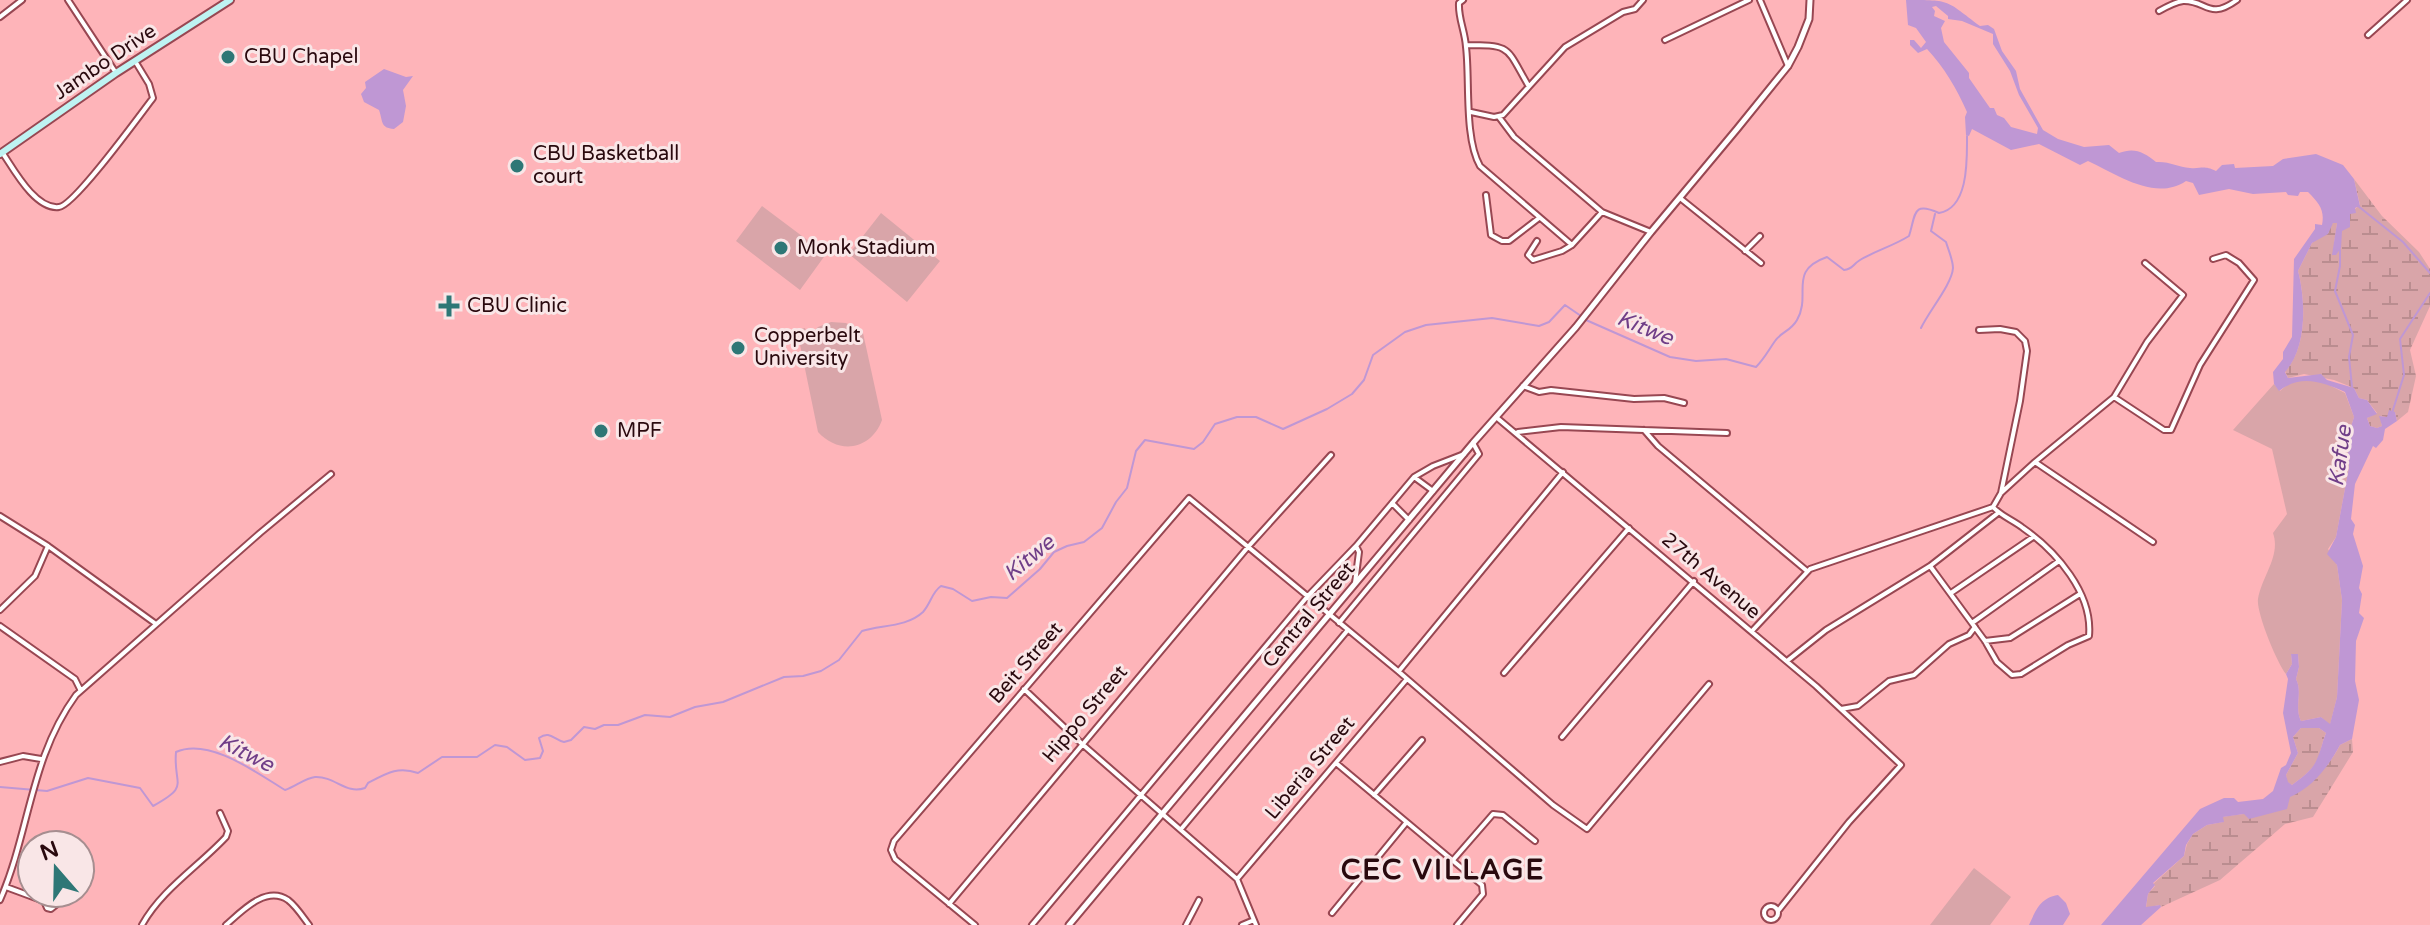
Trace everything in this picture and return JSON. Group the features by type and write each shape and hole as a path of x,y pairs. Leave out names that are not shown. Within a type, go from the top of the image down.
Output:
{"main road":[{"name":"Jambo Drive","path":"1,153 116,73 230,0"}],"street":[{"path":"0,17 22,0"},
{"path":"68,0 116,73"},
{"path":"1463,0 1459,3 1459,16 1466,45 1469,111 1480,166 1572,245"},
{"path":"1499,117 1573,40 1623,12 1635,9 1643,0"},
{"path":"1665,40 1749,0"},
{"path":"1760,0 1788,66"},
{"name":"Central Street","path":"1069,925 1473,443 1576,327 1788,66 1805,34 1810,0"},
{"path":"2159,11 2184,1 2224,9 2237,0"},
{"path":"2368,35 2407,0"},
{"path":"1466,45 1500,45 1509,53 1528,85"},
{"path":"1,153 41,202 55,207 65,205 153,98 149,84 135,61"},
{"path":"1469,111 1499,117 1514,137 1602,212 1651,232"},
{"path":"1486,195 1491,235 1495,238 1509,241 1539,218"},
{"path":"1680,198 1761,263"},
{"path":"1537,241 1528,255 1533,260 1572,245 1602,212"},
{"path":"1745,251 1760,236"},
{"path":"2114,397 2164,430 2171,430 2200,365 2254,280 2239,263 2226,255 2213,259"},
{"path":"1752,631 1807,571 1993,507 2001,493 2035,462 2114,397 2147,342 2183,295 2145,263"},
{"path":"1979,330 2016,332 2025,341 2027,351 2001,493"},
{"path":"1523,386 1539,392 1551,390 1634,399 1664,398 1684,403"},
{"name":"27th Avenue","path":"1496,417 1518,432 1694,581 1901,765 1849,822 1778,911"},
{"path":"1518,432 1561,427 1727,433"},
{"path":"1644,430 1658,446 1807,571"},
{"path":"1339,623 1479,454 1473,443"},
{"path":"1032,925 1307,597 1356,546 1414,477 1464,454"},
{"name":"Hippo Street","path":"949,904 1081,743 1331,455"},
{"path":"2035,462 2153,542"},
{"path":"1398,671 1563,472"},
{"path":"0,900 41,759 60,717 80,689 331,474"},
{"path":"1414,477 1433,491"},
{"name":"Beit Street","path":"949,904 895,859 891,850 894,841 1189,498 1248,547"},
{"path":"1392,503 1409,520"},
{"path":"1930,566 2005,671 2012,675 2021,674 2089,636 2089,623 2080,594 2059,561 2023,527 1993,507"},
{"path":"1787,661 1826,630 1930,566 1998,513"},
{"path":"0,516 48,546 157,624"},
{"path":"1504,673 1629,528"},
{"path":"1951,593 2033,537"},
{"path":"0,610 35,576 48,546"},
{"path":"1354,585 1359,552 1356,546"},
{"path":"1248,547 1553,805 1587,829 1709,684"},
{"path":"1841,709 1858,706 1889,681 1914,675 1949,644 1969,635 1973,625 2059,561"},
{"path":"1562,737 1694,581"},
{"path":"1985,641 2010,638 2080,594"},
{"path":"0,626 75,679 80,689"},
{"path":"1182,828 1348,630"},
{"name":"Liberia Street","path":"1237,879 1407,679"},
{"path":"1024,689 1237,879 1255,923 1242,925"},
{"path":"1374,795 1422,740"},
{"path":"0,762 23,756 41,759"},
{"path":"1336,763 1484,889 1457,925"},
{"path":"142,925 182,878 226,837 228,831 220,813"},
{"path":"1453,860 1493,814 1503,815 1535,841"},
{"path":"1332,913 1406,823"},
{"path":"6,887 16,891"},
{"path":"226,925 262,897 272,896 289,901 309,925"},
{"path":"1186,925 1199,900"},
{"path":"949,904 975,925"},
{"path":"1772,906 1778,911 1776,918 1767,923 1763,915 1765,908 1772,906"}],"green space":[{"path":"2354,179 2382,216 2419,252 2430,269 2430,306 2410,350 2416,376 2408,412 2397,421 2395,412 2387,417 2380,416 2382,426 2377,428 2370,426 2367,418 2377,413 2367,400 2359,398 2354,388 2304,374 2288,378 2285,371 2297,350 2303,324 2298,271 2312,243 2333,223 2337,223 2334,244 2350,213 2360,205"},
{"name":"Monk Stadium","path":"762,206 826,254 800,290 736,241"},
{"path":"881,213 940,261 907,302 849,254"},
{"path":"831,322 846,323 863,333 882,420 870,438 854,446 835,444 818,432 797,330 805,328 808,337 818,327"},
{"path":"2303,380 2323,382 2345,393 2354,417 2347,439 2349,467 2336,537 2328,549 2337,565 2342,600 2337,697 2330,725 2321,717 2301,721 2296,679 2298,654 2291,654 2292,664 2286,674 2264,626 2258,599 2275,550 2273,533 2287,514 2272,449 2233,430 2274,384 2280,391 2288,384"},
{"path":"2301,728 2319,728 2326,733 2316,763 2292,785 2287,782 2286,775 2298,753 2293,737"},
{"path":"2352,739 2353,752 2313,817 2285,824 2220,880 2161,907 2146,908 2148,894 2155,886 2153,884 2184,856 2193,834 2207,825 2223,822 2223,817 2248,813 2301,788 2324,769 2340,745"},
{"path":"1974,868 2011,897 1990,925 1930,925"}],"shaded area":[{"path":"1906,0 1932,0 1947,3 1980,26 1988,25 1994,29 2002,51 2016,71 2020,89 2043,130 2058,139 2084,147 2109,145 2119,153 2129,150 2139,152 2156,162 2216,171 2222,165 2234,164 2235,168 2273,166 2283,159 2316,154 2343,165 2354,179 2360,206 2355,208 2356,213 2350,214 2350,227 2342,231 2341,248 2336,255 2332,255 2337,223 2333,223 2328,234 2312,243 2298,271 2303,324 2297,350 2285,372 2288,378 2321,374 2327,380 2354,388 2359,398 2367,400 2377,414 2367,418 2370,426 2382,426 2379,416 2387,417 2389,410 2395,412 2397,421 2385,429 2383,440 2376,448 2373,446 2355,484 2351,519 2363,566 2359,613 2364,618 2356,641 2355,681 2359,700 2352,739 2340,745 2313,782 2290,797 2287,809 2249,819 2244,814 2223,817 2224,822 2207,825 2193,834 2184,856 2153,883 2155,885 2148,894 2146,907 2161,907 2141,925 2101,925 2200,809 2224,798 2234,798 2238,802 2263,799 2273,791 2281,768 2286,765 2291,753 2283,713 2291,654 2298,654 2296,679 2301,721 2321,717 2330,724 2337,697 2342,600 2337,565 2327,554 2336,537 2349,467 2347,439 2354,417 2345,392 2312,381 2295,383 2279,391 2274,384 2273,372 2283,359 2283,352 2292,337 2294,259 2315,229 2315,224 2322,225 2322,211 2308,192 2300,192 2298,196 2286,192 2253,194 2229,189 2199,195 2193,183 2186,181 2162,189 2149,187 2124,179 2088,161 2080,165 2039,144 2011,150 1972,129 1969,136 1966,135 1967,112 1959,95 1927,49 1918,53 1910,45 1910,40 1914,40 1921,48 1926,42 1916,28 1908,25","holes":["1936,6 1948,19 1962,21 1993,34 1993,44 2038,128 2037,134 2011,127 1997,115 1994,108 1990,108 1969,78 1969,73 1944,42 1941,28 1945,21 1934,16 1932,7","2301,728 2319,728 2326,733 2315,763 2292,785 2286,775 2298,753 2293,737"]},
{"path":"384,69 406,77 413,76 403,90 406,106 403,122 394,129 384,125 379,110 364,102 361,94 366,88 365,82"},
{"path":"2058,895 2066,903 2070,914 2063,925 2029,925 2043,902"}],"waterway":[{"name":"Kitwe","path":"1586,320 1670,357 1696,361 1726,359 1756,367 1777,338 1797,320 1804,276 1815,263 1827,257 1844,270 1849,269 1909,236 1919,209 1939,213 1956,202 1964,181 1967,136"},
{"path":"2358,206 2403,242 2430,273"},
{"path":"1921,328 1945,290 1953,268 1946,242 1931,231 1935,214"},
{"path":"2340,250 2335,291 2353,335 2349,357 2352,387"},
{"path":"2392,413 2404,375 2400,339 2430,293"},
{"name":"Kitwe","path":"0,787 47,791 88,778 140,788 153,806 176,789 176,752 189,749 218,753 285,790 315,777 329,779 352,789 365,788 368,783 393,772 404,770 418,773 442,757 477,757 495,745 507,747 525,760 540,758 543,751 539,738 543,736 549,735 564,742 571,740 584,727 595,729 618,725 645,715 670,717 695,707 723,702 784,677 821,671 839,660 862,631 917,617 941,586 953,589 972,601 1007,598 1054,552 1084,542 1102,528 1127,488 1136,451 1145,440 1194,449 1215,424 1237,417 1256,417 1283,429 1352,394 1364,380 1373,355 1405,332 1426,325 1492,318 1539,326 1549,322 1565,305 1581,316"}],"place":[{"name":"CBU Chapel","path":"228,57"},
{"name":"CBU Basketball court","path":"517,166"},
{"name":"Monk Stadium","path":"781,248"},
{"name":"CBU Clinic","path":"449,306"},
{"name":"Copperbelt University","path":"738,348"},
{"name":"MPF","path":"601,431"}],"district":[{"name":"CEC VILLAGE","path":"1443,870"}],"water label":[{"name":"Kafue","path":"2340,456"}]}
